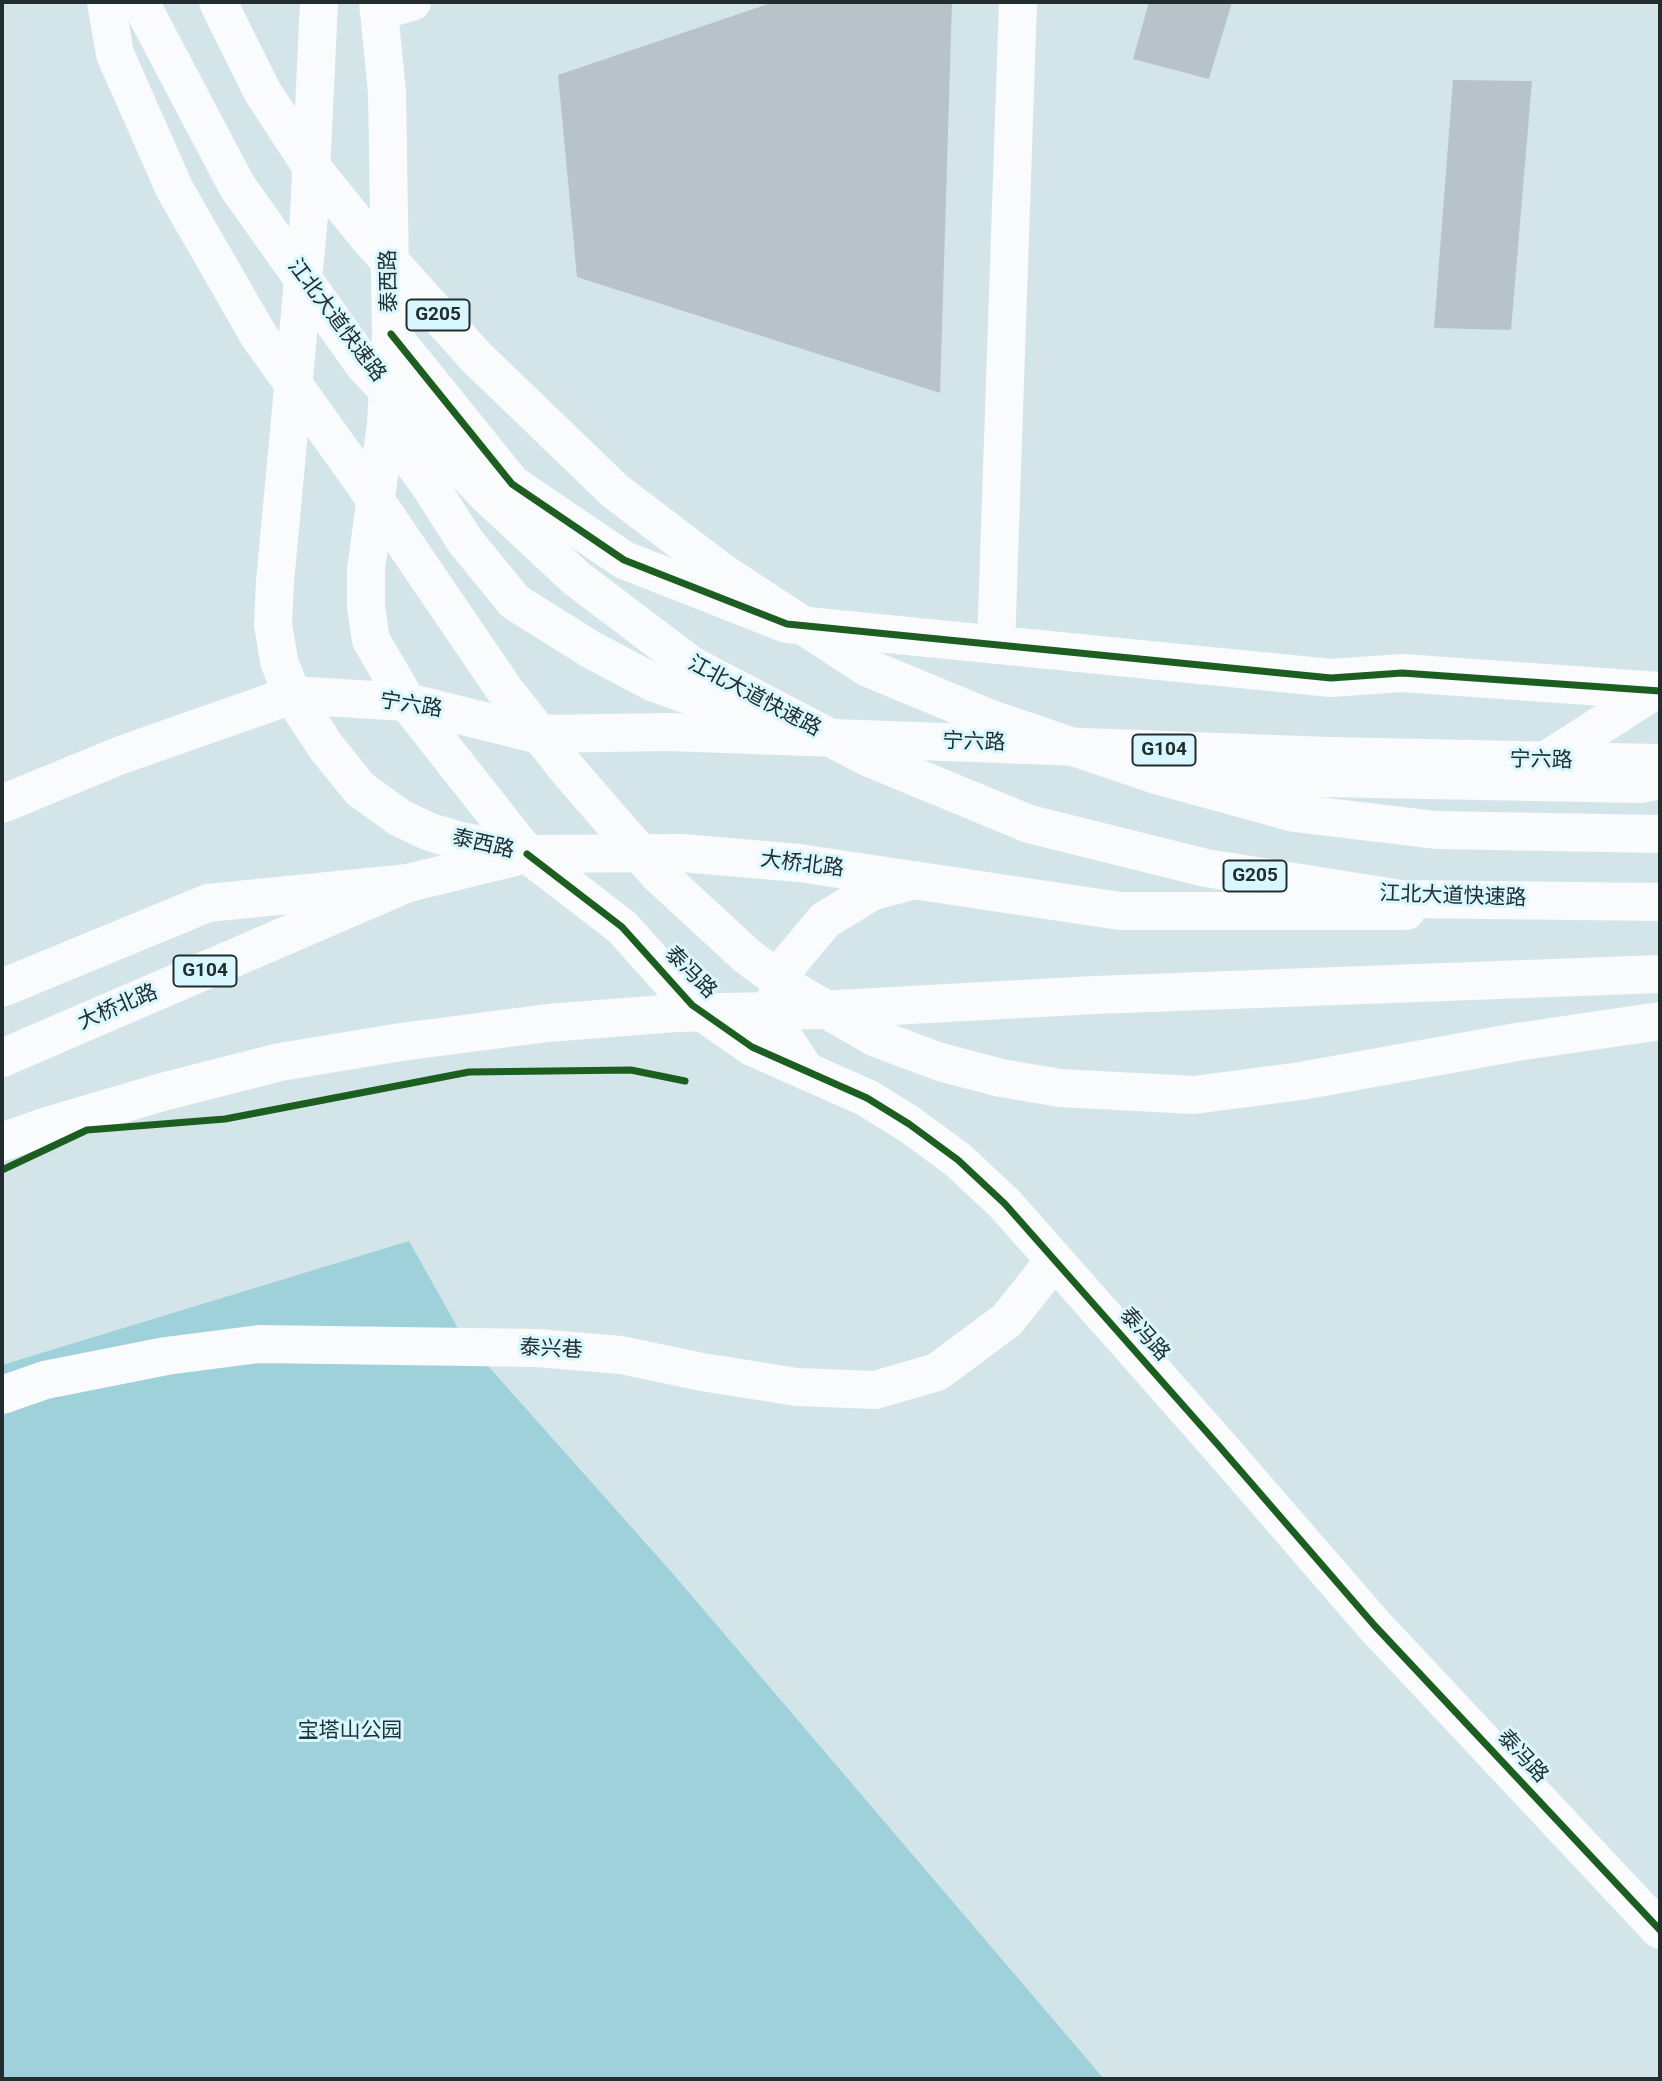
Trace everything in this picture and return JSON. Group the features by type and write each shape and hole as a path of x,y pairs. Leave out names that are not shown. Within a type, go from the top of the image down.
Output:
{"main road":[{"path":"106,2 115,54 175,190 259,337 361,479 505,689 567,769 657,874 747,956 794,991 876,1038 940,1062 1001,1078 1060,1088 1194,1096 1301,1081 1517,1042 1660,1021"},
{"name":"江北大道快速路","path":"140,2 237,186 364,365 486,494 576,578 691,665 867,757 1029,824 1206,868 1402,900 1653,908"},
{"name":"G205","path":"218,2 262,91 313,169 368,237 476,357 615,491 723,573 868,668 991,719 1156,775 1294,813 1436,830 1660,834"},
{"name":"泰西路","path":"319,2 309,216 272,624 279,661 292,695 326,747 360,789 400,818 440,835 527,854"},
{"path":"996,645 1018,2"},
{"name":"泰西路","path":"390,5 387,92 391,334 386,425 366,569 366,607 370,640 407,702 527,854"},
{"path":"391,334 512,484 624,560 788,624 1331,678 1402,673 1657,691"},
{"path":"386,425 465,541 516,602 590,649 652,682 806,737"},
{"path":"1545,761 1657,691"},
{"name":"宁六路","path":"292,695 407,702 536,734 669,732 1330,756 1660,763"},
{"name":"G104","path":"2,804 121,755 292,695"},
{"path":"1156,775 1641,784 1660,780"},
{"name":"大桥北路","path":"2,1058 408,883 527,854 682,853 799,863 1120,911 1653,908"},
{"name":"泰冯路","path":"527,854 622,927 692,1005 752,1047 867,1098 958,1160 1005,1205 1374,1625 1660,1930"},
{"path":"806,1071 778,1029 776,999 784,969 825,920 873,891 915,880"},
{"path":"2,988 208,903 408,883"},
{"path":"2,1142 166,1091 280,1062 401,1042 548,1023 676,1013 818,1010 1096,995 1660,974"},
{"name":"泰兴巷","path":"2,1395 45,1380 166,1356 259,1344 549,1349 621,1354 702,1372 797,1387 875,1390 937,1372 1007,1320 1054,1261"}],"green space":[{"name":"宝塔山公园","path":"409,1241 464,1339 674,1575 1104,2079 2,2079 2,1365"}],"building":[{"path":"774,2 952,2 940,393 577,277 558,75"},
{"path":"1149,2 1232,2 1209,79 1133,59"},
{"path":"1453,80 1532,81 1511,330 1434,328"}],"cycle path":[{"path":"391,334 512,484 624,560 787,624 1331,678 1402,673 1660,691"},
{"path":"527,854 622,927 692,1005 752,1047 867,1098 909,1124 958,1160 1005,1204 1374,1625 1660,1930"},
{"path":"2,1170 87,1130 225,1119 469,1072 631,1070 685,1081"}]}
